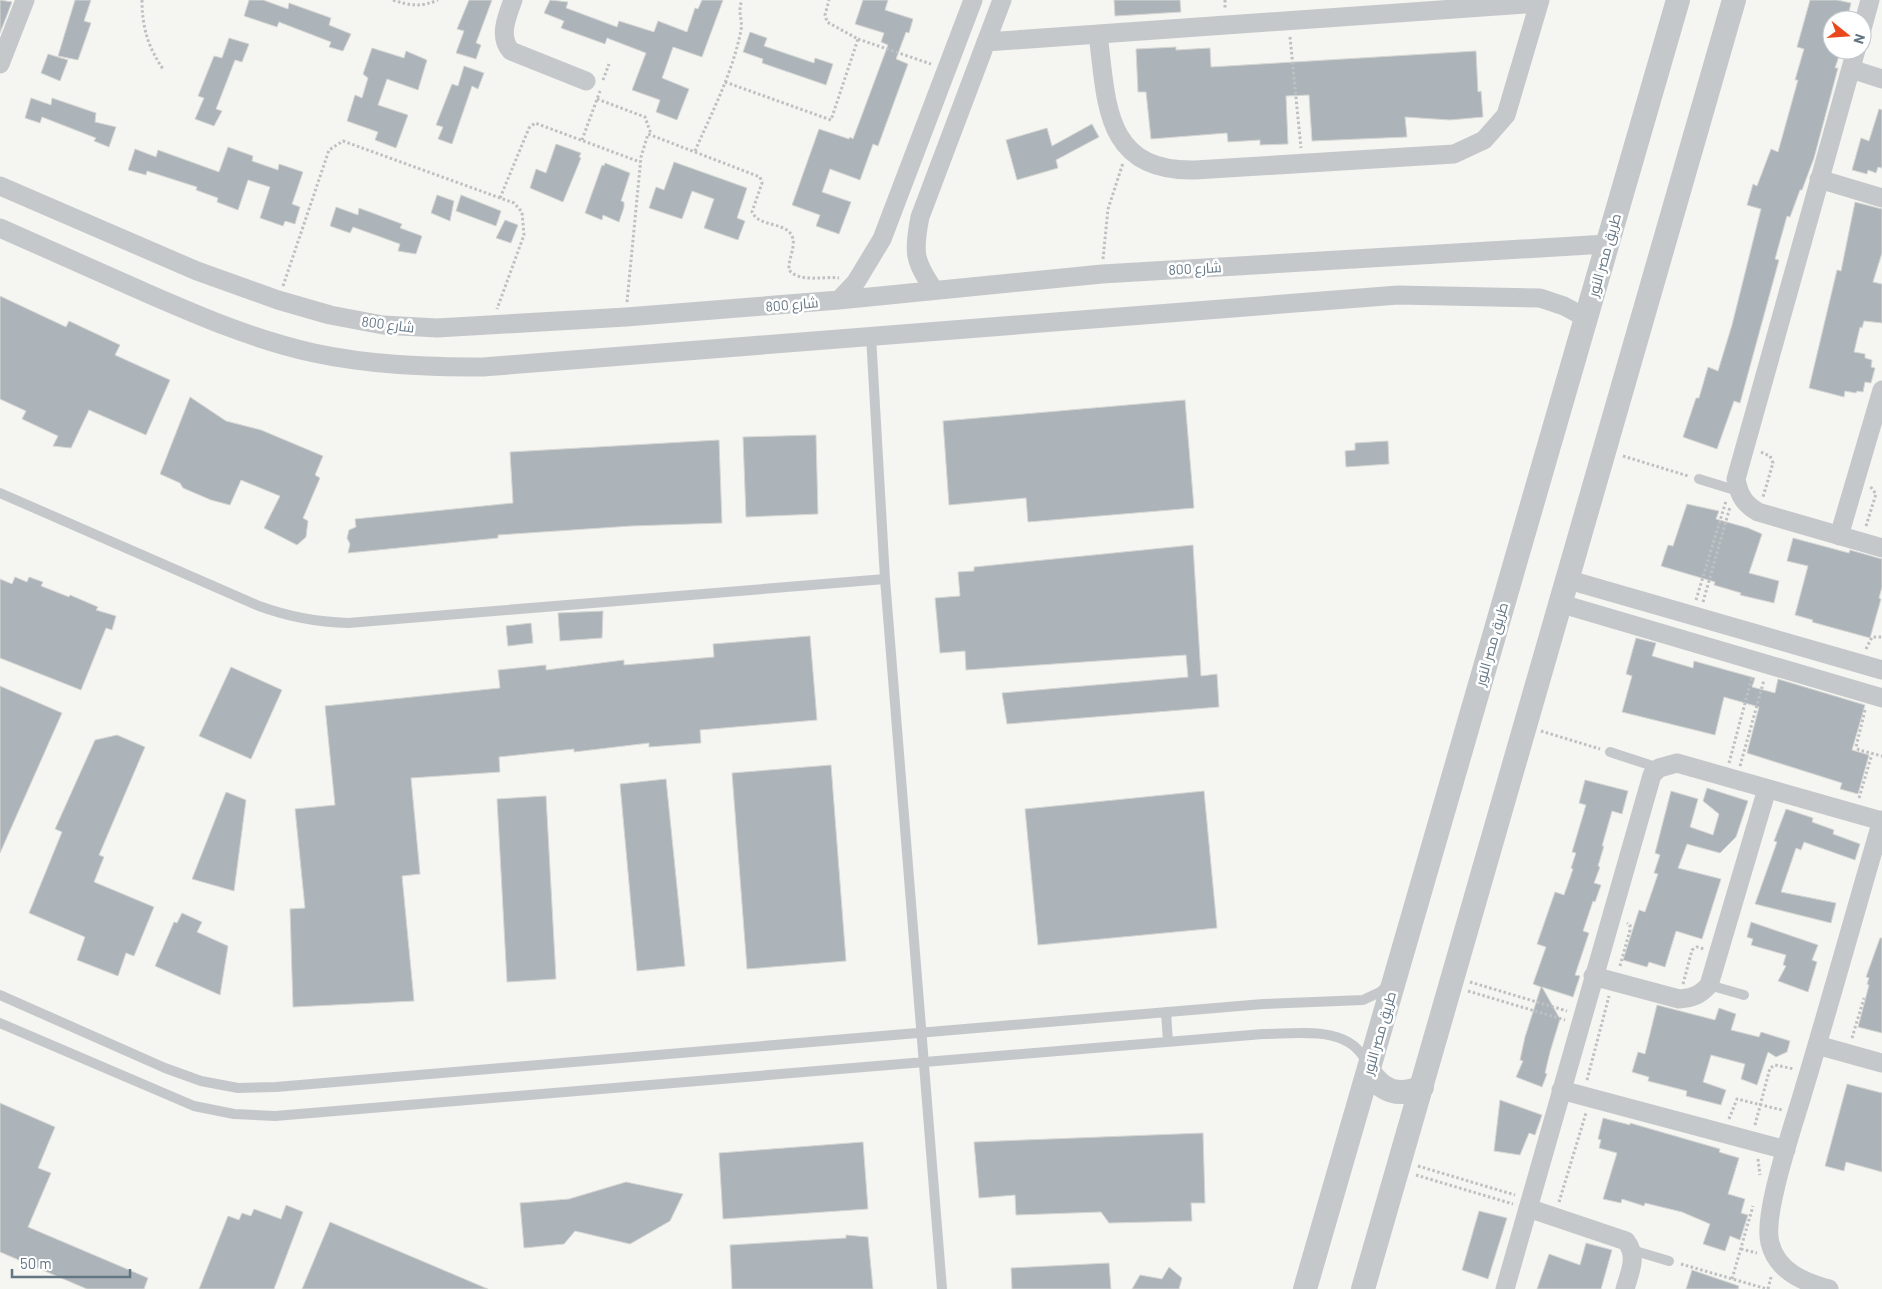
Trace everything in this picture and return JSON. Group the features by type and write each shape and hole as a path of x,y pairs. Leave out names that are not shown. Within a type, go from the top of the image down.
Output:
{"street":[{"path":"0,64 25,0"},
{"path":"513,0 507,17 504,39 506,45 512,51 586,81"},
{"path":"839,300 856,282 882,239 973,0"},
{"path":"934,290 919,269 915,243 920,217 1002,0"},
{"name":"طريق مصر النور","path":"1305,1289 1678,0"},
{"path":"986,42 1288,20 1392,7 1540,1 1506,115 1484,140 1454,154 1170,171 1147,163 1127,148 1113,127 1107,104 1098,34"},
{"path":"1364,1289 1606,451 1727,4"},
{"path":"1853,60 1744,447 1734,490 1750,507 1758,512 1882,548"},
{"path":"1851,69 1882,79"},
{"path":"1819,179 1882,198"},
{"name":"شارع 800","path":"0,186 197,271 278,300 330,315 383,325 437,328 626,317 839,300 1102,274 1607,244"},
{"path":"0,228 182,308 257,337 312,352 369,362 426,367 483,367 1398,294 1540,298 1564,306 1586,318"},
{"path":"1839,536 1882,390"},
{"path":"1569,580 1882,670"},
{"path":"1562,604 1876,696"},
{"path":"1768,665 1786,643"},
{"path":"1504,1289 1648,785 1652,775 1659,768 1677,763 1882,820 1786,1150 1770,1210 1768,1226 1770,1243 1776,1258 1792,1276 1829,1289"},
{"path":"1594,976 1679,999 1696,996 1709,985 1767,788"},
{"path":"1817,1045 1882,1063"},
{"path":"1368,1071 1375,1082 1385,1090 1398,1093 1410,1092 1422,1087"},
{"path":"1561,1090 1786,1150"},
{"path":"1529,1204 1555,1217 1616,1236 1626,1241 1632,1250 1633,1260 1625,1289"}],"lane":[{"path":"871,336 885,579 942,1289"},
{"path":"1698,479 1734,490"},
{"path":"0,493 259,606 288,616 318,622 348,623 885,579"},
{"path":"1610,752 1659,768"},
{"path":"0,994 165,1068 200,1081 238,1088 276,1087 1166,1012 1363,1000 1380,992 1394,980"},
{"path":"1709,985 1744,996"},
{"path":"1166,1012 1168,1042"},
{"path":"0,1023 194,1106 234,1114 275,1116 1263,1034 1338,1036 1351,1042 1358,1048 1368,1071"},
{"path":"1632,1250 1669,1261"}],"path":[{"path":"142,0 142,18 146,36 153,53 163,69"},
{"path":"393,0 424,6 438,0"},
{"path":"696,151 725,82 741,28 738,10 742,0"},
{"path":"829,0 825,15 827,22 858,40 947,69"},
{"path":"1288,20 1302,163"},
{"path":"725,82 831,120 858,40"},
{"path":"582,140 609,64"},
{"path":"597,98 645,118 651,134 760,177 762,183 752,212 758,219 783,228 791,234 793,242 789,270 794,275 837,277 856,282"},
{"path":"500,198 532,124 539,123 640,162"},
{"path":"626,317 640,162 647,136 651,134"},
{"path":"278,300 329,150 337,143 348,142 514,203 522,212 524,235 491,326"},
{"path":"1102,274 1108,209 1127,148"},
{"path":"1744,447 1767,454 1772,458 1758,512"},
{"path":"1606,451 1698,479"},
{"path":"1855,482 1872,487 1876,494 1861,542"},
{"path":"1695,617 1712,545 1734,490"},
{"path":"1695,617 1711,576 1734,490"},
{"path":"1712,545 1719,547"},
{"path":"1704,575 1711,576"},
{"path":"1862,664 1869,639 1874,636 1882,637"},
{"path":"1730,778 1768,665"},
{"path":"1730,778 1768,665"},
{"path":"1876,696 1855,744 1859,750 1882,756"},
{"path":"1526,726 1610,752"},
{"path":"1855,813 1872,754"},
{"path":"1679,999 1692,950 1697,947 1719,954"},
{"path":"1555,1217 1587,1097 1613,981"},
{"path":"1452,982 1547,1005 1581,1020"},
{"path":"1452,982 1544,1014 1581,1020"},
{"path":"1848,1053 1864,998"},
{"path":"1544,1014 1547,1005"},
{"path":"1751,1141 1773,1066 1809,1073"},
{"path":"1725,1134 1734,1101 1740,1099 1797,1114"},
{"path":"1399,1165 1495,1189 1529,1204"},
{"path":"1399,1165 1492,1198 1529,1204"},
{"path":"1492,1198 1495,1189"},
{"path":"1732,1279 1753,1205"},
{"path":"1669,1261 1767,1289"}],"building":[{"path":"0,0 12,2 0,33"},
{"path":"75,0 91,0 84,21 91,23 78,60 58,56"},
{"path":"249,0 263,0 288,9 289,3 331,18 329,25 351,34 343,51 329,47 331,42 279,22 277,27 244,16"},
{"path":"469,0 492,0 476,43 481,45 476,59 456,53 464,31 457,29"},
{"path":"550,0 568,2 566,8 617,27 619,21 654,32 658,21 687,32 695,8 698,9 702,0 723,0 702,57 673,47 662,78 689,89 677,120 656,112 660,100 632,90 646,53 607,38 605,44 561,28 564,21 544,13"},
{"path":"863,0 888,0 885,10 913,19 909,33 906,32 896,59 908,64 878,146 873,144 860,180 830,169 822,192 851,202 839,234 816,226 820,215 792,205 819,129 853,139 888,45 881,42 884,33 855,24"},
{"path":"1114,0 1180,0 1181,12 1115,16"},
{"path":"1810,0 1837,0 1851,3 1849,10 1822,10 1822,60 1838,60 1835,68 1838,68 1814,158 1790,217 1787,216 1775,259 1779,260 1740,403 1734,401 1717,449 1683,437 1696,398 1699,398 1708,367 1718,371 1732,325 1761,209 1747,205 1753,184 1757,186 1771,149 1778,152 1798,80 1795,80 1804,49 1797,47"},
{"path":"750,32 767,38 764,46 814,63 815,58 833,64 826,85 762,63 763,59 743,52"},
{"path":"229,38 249,44 242,62 235,60 216,109 222,111 214,126 195,119 204,98 198,96 214,56 222,58"},
{"path":"1176,47 1176,50 1210,48 1211,67 1476,51 1478,92 1481,91 1483,117 1450,120 1405,117 1407,137 1312,141 1309,95 1286,96 1288,144 1260,145 1260,140 1228,142 1227,133 1151,139 1146,92 1138,92 1136,49"},
{"path":"372,48 404,58 406,51 427,60 418,90 387,79 378,105 408,115 396,148 375,140 378,132 347,121 355,95 362,98 368,78 363,74"},
{"path":"48,54 68,60 60,81 41,73"},
{"path":"464,66 484,73 478,89 472,86 452,144 438,139 443,127 436,125 452,84 458,86"},
{"path":"31,98 51,105 52,98 96,113 95,122 116,127 109,147 94,141 96,138 42,117 40,123 25,118"},
{"path":"1879,109 1882,110 1882,168 1878,167 1876,173 1868,170 1867,174 1852,170 1861,138 1869,141"},
{"path":"1092,124 1099,137 1056,160 1058,168 1017,180 1006,140 1047,128 1052,146"},
{"path":"556,144 581,153 579,157 581,158 563,202 530,188 536,169 546,173"},
{"path":"228,147 253,156 252,161 278,170 279,164 303,172 292,204 300,207 295,224 285,221 283,226 260,218 270,187 248,180 238,210 217,202 218,198 196,190 197,187 147,171 146,175 128,170 135,149 156,157 158,150 219,172"},
{"path":"674,162 747,188 737,218 745,221 738,240 704,228 714,199 692,191 682,219 649,208 656,187 664,190"},
{"path":"605,163 630,173 621,201 624,202 624,207 619,222 603,215 602,220 585,213 602,165 604,166"},
{"path":"437,195 454,201 450,221 431,213"},
{"path":"461,195 501,211 496,226 456,211"},
{"path":"1855,202 1882,209 1882,253 1873,282 1882,284 1882,323 1864,321 1862,328 1860,327 1854,352 1865,354 1865,358 1872,360 1871,367 1875,368 1871,383 1865,382 1863,392 1845,391 1844,397 1809,388 1837,270 1841,271"},
{"path":"336,207 358,215 359,208 402,224 400,228 422,236 416,254 398,251 400,244 353,227 350,233 330,226"},
{"path":"505,220 518,225 511,243 496,238"},
{"path":"0,296 66,327 69,321 120,345 115,355 170,380 146,435 89,410 71,448 53,446 58,436 22,419 26,411 0,399"},
{"path":"190,397 226,421 261,430 323,456 315,475 320,478 303,518 308,521 306,537 297,545 264,528 280,496 241,480 230,505 211,500 183,488 180,483 160,474"},
{"path":"1185,400 1194,508 1028,522 1026,498 949,505 943,421"},
{"path":"816,435 818,514 746,517 743,437"},
{"path":"719,440 722,523 631,526 498,535 498,538 348,553 350,544 347,538 349,530 356,527 355,519 513,503 510,452"},
{"path":"1388,441 1389,464 1346,467 1345,451 1355,450 1355,443"},
{"path":"1687,504 1719,511 1716,519 1762,534 1749,573 1779,581 1774,603 1740,595 1741,593 1714,585 1715,582 1661,566 1668,545 1673,546"},
{"path":"1793,538 1849,553 1850,550 1882,559 1882,587 1879,598 1881,599 1870,638 1812,622 1813,620 1795,615 1808,566 1787,561"},
{"path":"1193,545 1201,676 1217,674 1219,707 1007,724 1002,693 1188,677 1186,655 966,670 965,651 940,653 935,598 960,596 958,572 974,571 974,567"},
{"path":"15,577 27,582 29,577 43,582 41,586 69,597 70,595 98,607 96,610 116,616 112,630 106,628 81,690 0,658 0,579 12,584"},
{"path":"603,611 602,638 560,641 558,613"},
{"path":"531,623 533,643 508,646 506,626"},
{"path":"810,636 817,720 700,730 701,743 649,747 649,743 574,752 574,749 499,757 500,772 411,778 420,874 402,876 414,1001 293,1007 290,909 305,908 295,809 335,805 325,706 500,688 498,670 546,665 546,670 624,660 624,665 714,657 713,644"},
{"path":"1636,638 1656,643 1652,656 1693,668 1694,661 1755,678 1752,687 1775,693 1778,679 1865,705 1852,750 1869,755 1858,794 1840,789 1842,783 1747,753 1759,707 1724,697 1715,735 1622,712 1632,676 1626,674"},
{"path":"231,667 282,690 251,759 199,736"},
{"path":"0,686 62,713 0,853"},
{"path":"117,735 145,747 99,855 104,857 94,882 154,907 134,956 126,953 118,976 77,960 85,937 29,913 62,832 55,829 95,740"},
{"path":"831,765 846,961 747,969 732,773"},
{"path":"666,779 685,966 637,971 620,784"},
{"path":"1585,780 1628,791 1622,814 1612,811 1602,846 1604,846 1598,866 1600,867 1594,883 1601,885 1595,902 1593,901 1583,931 1589,933 1575,975 1580,976 1573,997 1542,987 1560,1019 1545,1073 1547,1074 1542,1087 1516,1077 1523,1061 1520,1060 1525,1037 1541,987 1533,984 1546,947 1537,944 1555,892 1564,895 1573,869 1571,868 1576,853 1572,852 1586,805 1579,803"},
{"path":"1707,788 1748,801 1736,837 1720,853 1687,844 1678,868 1721,879 1702,939 1676,931 1665,967 1649,962 1647,967 1623,960 1639,910 1645,912 1658,874 1654,873 1660,855 1655,853 1671,791 1698,799 1690,827 1713,835 1719,814 1703,801"},
{"path":"1204,791 1217,928 1038,945 1025,809"},
{"path":"226,792 246,800 234,891 192,879"},
{"path":"546,796 556,979 507,982 497,799"},
{"path":"1786,809 1813,818 1812,822 1834,830 1833,834 1860,844 1855,860 1804,842 1801,850 1796,848 1781,892 1836,903 1831,923 1755,904 1777,842 1774,841"},
{"path":"182,913 202,922 197,932 228,946 220,995 155,966 174,922 177,923"},
{"path":"1751,922 1818,945 1812,960 1817,962 1808,992 1778,981 1786,966 1783,965 1786,955 1751,945 1753,939 1747,937"},
{"path":"1880,938 1882,938 1882,1033 1858,1027 1869,985 1867,984 1869,978 1866,977"},
{"path":"1657,1005 1715,1020 1719,1008 1736,1014 1731,1030 1759,1037 1761,1032 1790,1041 1787,1052 1776,1057 1768,1052 1757,1085 1741,1079 1745,1064 1711,1055 1703,1082 1726,1090 1721,1105 1686,1096 1687,1091 1648,1081 1649,1077 1632,1072 1638,1052 1645,1054"},
{"path":"1847,1084 1882,1093 1882,1172 1846,1162 1844,1171 1825,1166"},
{"path":"1500,1100 1542,1115 1535,1135 1529,1133 1520,1155 1494,1151"},
{"path":"0,1103 55,1127 38,1168 51,1173 28,1227 148,1278 144,1289 87,1289 0,1252"},
{"path":"1603,1118 1630,1125 1630,1123 1720,1149 1719,1152 1739,1158 1728,1194 1745,1199 1741,1213 1748,1215 1740,1240 1730,1236 1725,1251 1703,1244 1710,1224 1682,1212 1645,1203 1644,1206 1622,1199 1621,1203 1603,1199 1617,1153 1599,1148 1601,1140 1598,1139"},
{"path":"1203,1133 1205,1203 1191,1203 1192,1221 1109,1223 1101,1212 1016,1215 1015,1195 979,1198 974,1142"},
{"path":"863,1142 868,1209 723,1219 719,1153"},
{"path":"626,1182 683,1194 670,1221 630,1244 575,1231 564,1244 524,1248 520,1203 569,1199"},
{"path":"286,1205 303,1212 274,1289 199,1289 228,1216 239,1220 242,1213 251,1216 254,1209 281,1219"},
{"path":"1479,1211 1507,1218 1488,1279 1462,1270"},
{"path":"330,1222 488,1289 302,1289"},
{"path":"846,1235 868,1237 873,1289 732,1289 730,1245 846,1238"},
{"path":"1586,1243 1612,1250 1601,1289 1537,1289 1549,1254 1580,1265"},
{"path":"1109,1263 1111,1289 1012,1289 1011,1268"},
{"path":"1169,1267 1182,1278 1179,1289 1132,1289 1140,1275 1162,1279"},
{"path":"1692,1270 1739,1286 1738,1289 1686,1289"}]}
